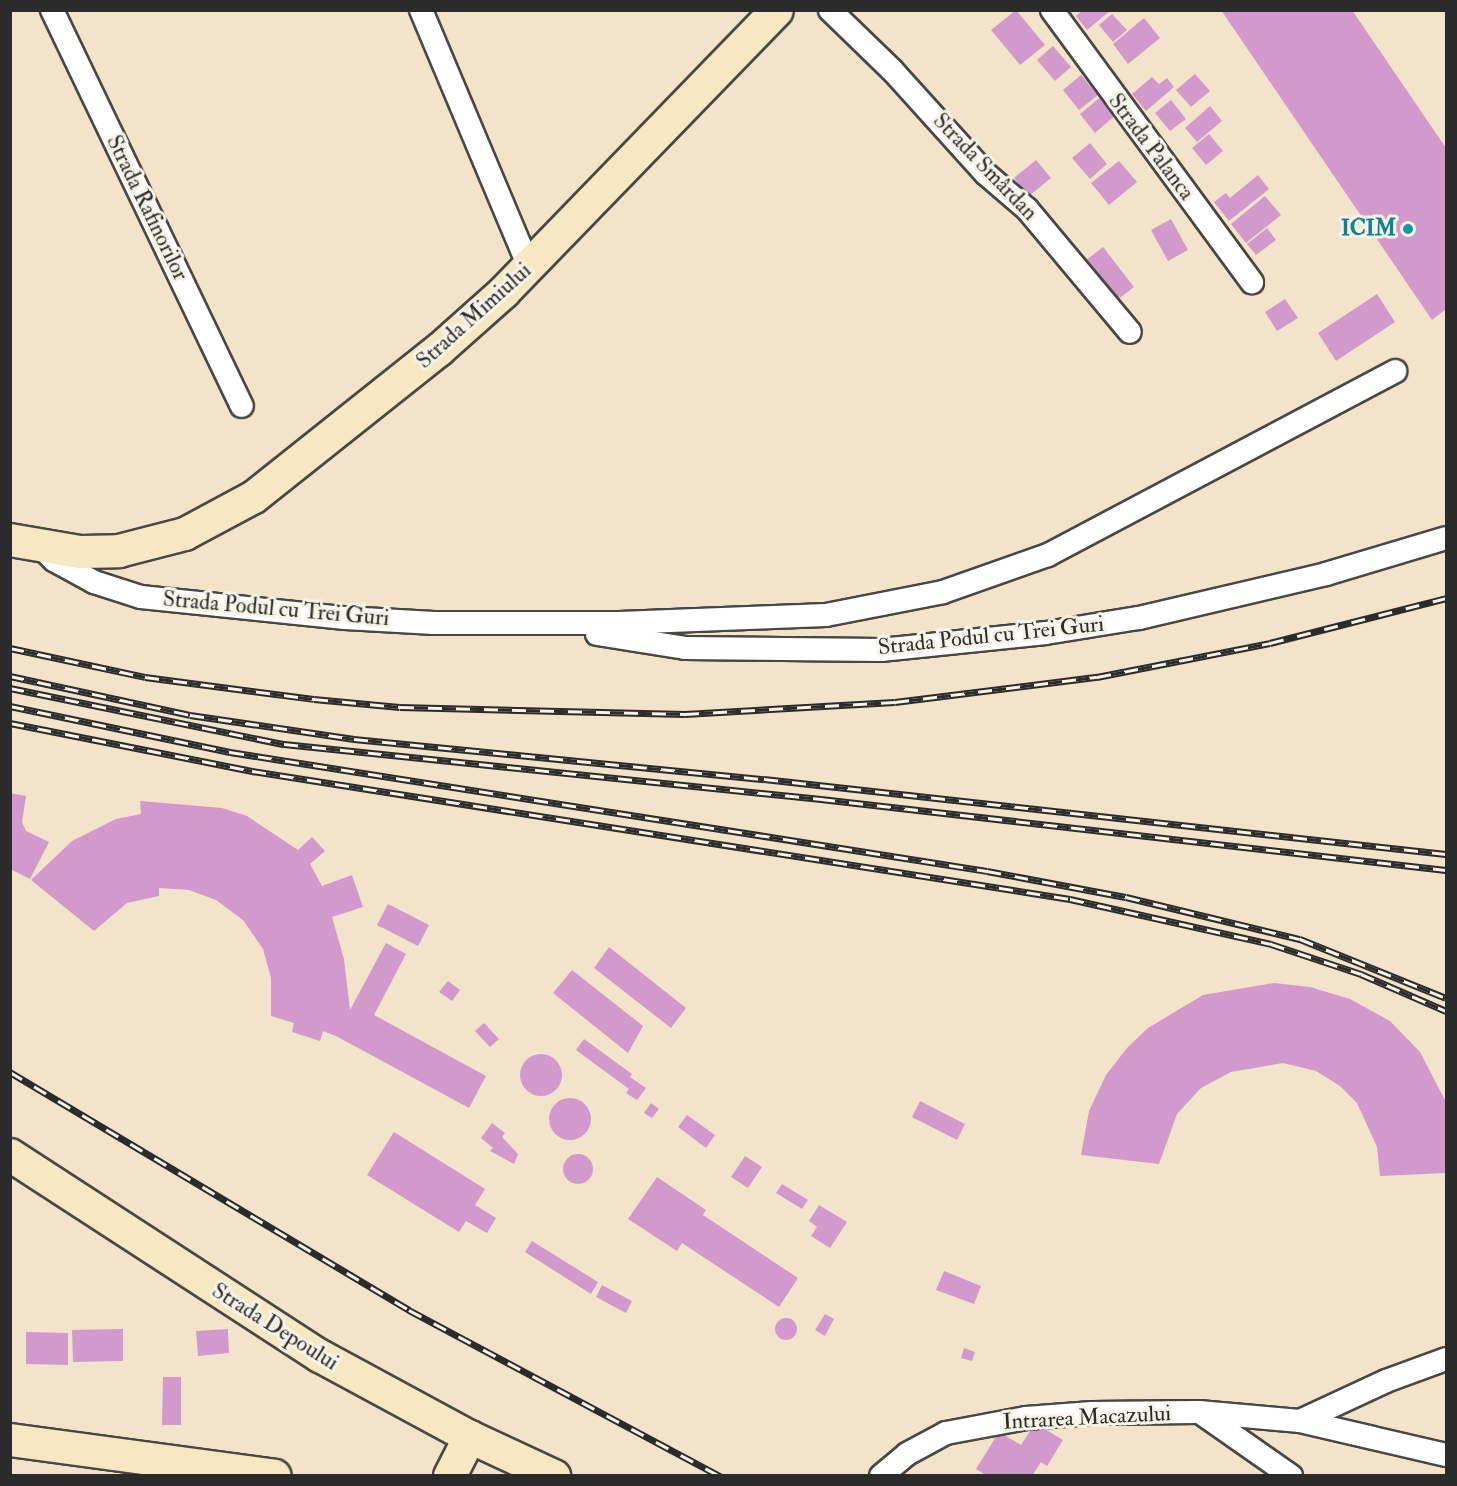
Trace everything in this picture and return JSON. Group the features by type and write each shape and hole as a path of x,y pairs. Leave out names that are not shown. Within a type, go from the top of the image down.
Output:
{"street":[{"name":"Strada Rafinorilor","path":"52,10 242,406"},
{"path":"421,10 530,267"},
{"name":"Strada Mimiului","path":"25,543 80,552 119,551 185,534 246,502 439,350 530,267 777,10"},
{"name":"Strada Smârdan","path":"830,10 892,70 986,174 1027,209 1130,332"},
{"name":"Strada Palanca","path":"1052,10 1252,282"},
{"name":"Strada Podul cu Trei Guri","path":"25,543 86,578 141,597 345,618 527,623 733,622 804,617 943,592 1048,555 1395,371"},
{"name":"Strada Podul cu Trei Guri","path":"527,623 685,648 881,650 1046,633 1139,618 1326,574 1446,538"},
{"name":"Strada Depoului","path":"10,1155 249,1313 388,1395 554,1476"},
{"path":"1300,1421 1386,1381 1446,1359"},
{"path":"1198,1412 1291,1476"},
{"name":"Intrarea Macazului","path":"881,1476 927,1441 985,1424 1092,1413 1198,1412 1300,1421 1446,1455"},
{"path":"450,1476 470,1437"},
{"path":"10,1440 275,1476"}],"building":[{"path":"1016,10 1045,45 1020,65 991,30"},
{"path":"1083,10 1111,10 1087,30 1076,16"},
{"name":"ICIM","path":"1221,10 1352,10 1446,148 1446,309 1432,320"},
{"path":"1112,14 1127,30 1113,42 1099,25"},
{"path":"1144,18 1160,38 1128,64 1113,44"},
{"path":"1053,46 1071,67 1055,81 1037,60"},
{"path":"1195,74 1210,91 1191,107 1176,90"},
{"path":"1081,75 1098,95 1079,110 1063,90"},
{"path":"1152,77 1159,84 1167,78 1174,87 1146,111 1132,94"},
{"path":"1103,95 1118,113 1095,133 1080,114"},
{"path":"1171,100 1186,119 1170,131 1155,113"},
{"path":"1210,106 1222,121 1197,142 1185,128"},
{"path":"1209,134 1223,151 1206,165 1192,148"},
{"path":"1090,143 1107,164 1090,179 1072,158"},
{"path":"1036,160 1051,178 1029,196 1014,178"},
{"path":"1119,161 1137,182 1109,205 1091,183"},
{"path":"1258,175 1269,189 1229,221 1214,202 1226,193 1230,198"},
{"path":"1265,196 1281,215 1246,243 1231,224"},
{"path":"1171,219 1188,250 1168,261 1151,230"},
{"path":"1267,228 1276,240 1256,255 1247,244"},
{"path":"1103,247 1134,287 1116,301 1085,261"},
{"path":"1377,294 1395,322 1336,361 1318,333"},
{"path":"1285,299 1298,318 1277,331 1265,312"},
{"path":"10,793 26,796 22,822 26,831 49,842 30,879 10,869"},
{"path":"140,801 222,808 247,816 298,850 312,837 325,851 310,864 322,886 352,875 363,907 332,917 344,959 350,1010 386,943 406,954 374,1015 486,1076 469,1108 336,1036 323,1031 320,1041 292,1032 294,1023 271,1016 271,978 263,949 243,920 216,900 189,890 159,888 159,896 127,903 94,931 31,880 72,841 116,819 141,814"},
{"path":"388,904 429,925 418,946 377,925"},
{"path":"609,947 686,1008 671,1028 594,968"},
{"path":"572,970 643,1026 628,1053 553,993"},
{"path":"448,981 460,990 452,1001 439,992"},
{"path":"1274,983 1310,987 1350,999 1390,1021 1420,1052 1446,1102 1446,1173 1380,1176 1377,1147 1357,1103 1340,1086 1316,1071 1283,1063 1231,1072 1201,1088 1177,1114 1159,1164 1081,1155 1089,1111 1106,1075 1127,1048 1148,1028 1203,995"},
{"path":"484,1023 499,1039 490,1047 475,1031"},
{"path":"584,1039 632,1074 630,1077 646,1088 637,1100 626,1093 629,1089 576,1050"},
{"path":"541,1054 556,1060 562,1075 556,1090 541,1096 526,1090 520,1075 526,1060"},
{"path":"570,1098 585,1104 591,1119 585,1134 570,1140 555,1134 549,1119 555,1104"},
{"path":"920,1101 965,1124 957,1140 912,1117"},
{"path":"651,1103 659,1109 652,1118 644,1113"},
{"path":"687,1115 715,1135 706,1148 678,1127"},
{"path":"492,1123 505,1133 502,1137 518,1154 514,1164 490,1151 493,1148 481,1138"},
{"path":"394,1132 485,1189 475,1205 496,1218 487,1233 466,1221 459,1232 367,1175"},
{"path":"578,1154 589,1158 593,1169 589,1180 578,1184 567,1180 563,1169 567,1158"},
{"path":"745,1156 762,1167 748,1188 731,1177"},
{"path":"657,1177 706,1210 703,1215 798,1278 779,1307 682,1243 677,1251 628,1219"},
{"path":"782,1184 808,1200 802,1209 776,1193"},
{"path":"819,1205 847,1222 830,1248 811,1236 817,1227 809,1221"},
{"path":"532,1241 598,1282 591,1294 525,1252"},
{"path":"944,1271 981,1286 974,1304 936,1290"},
{"path":"602,1285 632,1301 626,1313 596,1297"},
{"path":"825,1314 834,1319 825,1336 815,1330"},
{"path":"786,1318 794,1321 797,1329 794,1337 786,1340 778,1337 775,1329 778,1321"},
{"path":"123,1329 123,1361 73,1362 72,1330"},
{"path":"228,1329 229,1353 198,1356 196,1331"},
{"path":"26,1332 68,1333 68,1365 26,1364"},
{"path":"964,1348 975,1352 972,1361 961,1358"},
{"path":"163,1377 181,1377 181,1425 162,1425"},
{"path":"1035,1423 1063,1440 1047,1466 1041,1462 1032,1476 987,1476 976,1469 999,1432 1021,1445"}],"railway":[{"path":"10,648 145,677 314,699 400,707 685,714 895,702 1097,677 1270,643 1446,598"},
{"path":"10,676 190,715 354,739 764,779 1446,854"},
{"path":"10,688 284,744 821,799 1446,870"},
{"path":"10,706 230,752 987,871 1126,897 1300,939 1446,998"},
{"path":"10,723 252,771 1070,899 1271,944 1361,974 1446,1011"},
{"path":"10,1072 409,1310 720,1476"}],"place":[{"name":"ICIM","path":"1408,229"}]}
